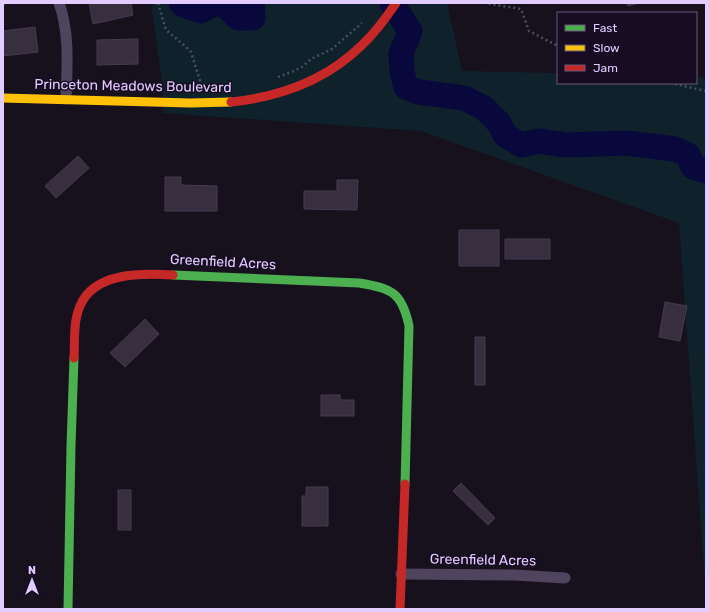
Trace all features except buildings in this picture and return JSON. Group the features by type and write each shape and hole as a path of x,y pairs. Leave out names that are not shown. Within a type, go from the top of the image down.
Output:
{"street":[{"path":"59,3 67,40 66,99"},
{"name":"Princeton Meadows Boulevard","path":"3,98 206,103 235,102 286,91 314,79 348,58 362,46 381,24 396,3"},
{"name":"Greenfield Acres","path":"68,609 74,327 80,306 86,296 104,281 118,277 155,274 359,283 382,288 392,292 399,298 405,309 409,326 400,609"},
{"name":"Greenfield Acres","path":"401,574 514,575 565,578"}],"path":[{"path":"158,3 166,30 191,52 202,87 217,87"},
{"path":"489,3 521,9 528,31 557,46"},
{"path":"273,79 302,67 311,59 332,49 364,20"},
{"path":"674,84 706,92"}],"shaded area":[{"path":"151,3 447,3 462,71 557,73 557,84 697,84 697,77 706,78 706,583 679,223 421,131 163,113 163,90"}],"waterway":[{"path":"181,3 201,11 216,3"},
{"path":"222,3 238,18 253,18 252,3"},
{"path":"392,3 410,31 401,54 402,72 406,87 419,92 464,98 484,108 499,123 505,135 521,145 538,141 567,145 626,143 675,149 688,155 693,167 706,171"}],"traffic: fast":[{"path":"173,275 359,283 387,290 399,299 403,306 409,326 405,484"},
{"path":"68,609 74,358"}],"traffic: slow":[{"path":"3,98 190,103 231,102"}],"traffic: jam":[{"path":"231,102 249,100 284,91 301,85 333,68 366,41 396,3"},
{"path":"74,358 75,325 78,312 87,295 96,287 107,281 120,277 147,274 173,275"},
{"path":"400,609 405,484"}]}
